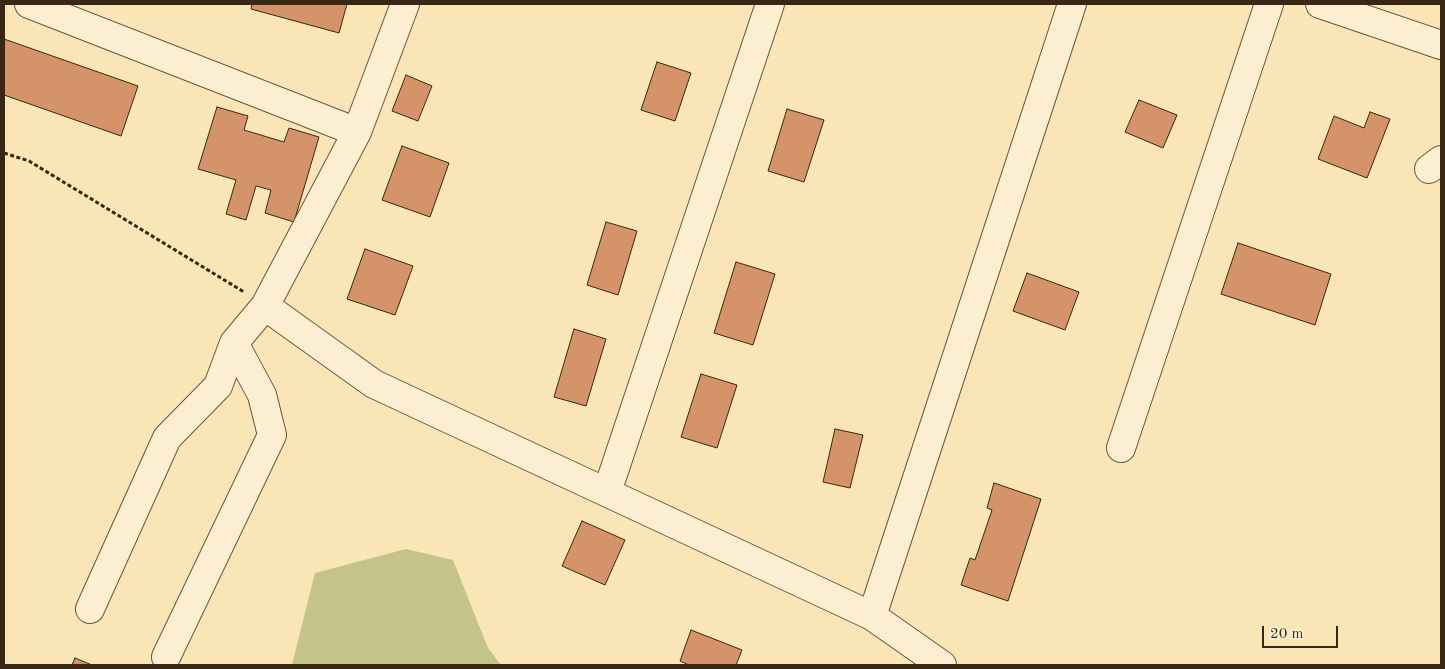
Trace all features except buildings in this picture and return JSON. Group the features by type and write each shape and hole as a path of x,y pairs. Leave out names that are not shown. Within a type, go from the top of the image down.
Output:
{"street":[{"path":"29,4 357,132"},
{"path":"90,609 167,438 218,386 234,343 265,306 357,132 405,4"},
{"path":"607,492 770,4"},
{"path":"872,616 1072,4"},
{"path":"1122,448 1269,4"},
{"path":"1320,4 1441,45"},
{"path":"265,306 374,384 872,616 942,665"},
{"path":"166,657 272,435 262,395 234,343"}],"path":[{"path":"4,152 29,161 265,306"}],"green space":[{"path":"406,549 453,560 488,648 501,665 292,665 315,573"}]}
